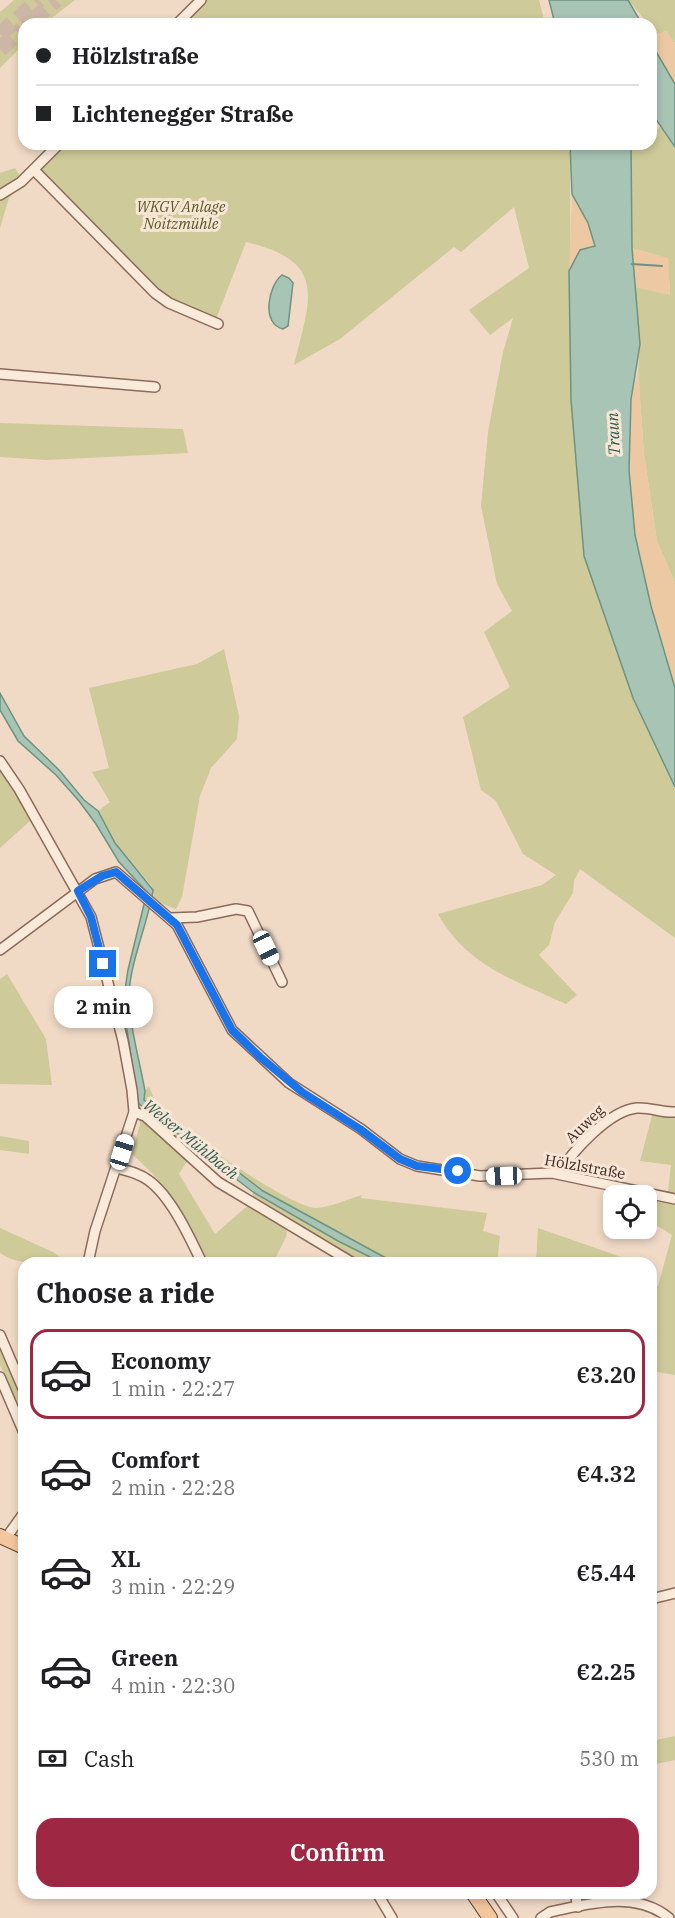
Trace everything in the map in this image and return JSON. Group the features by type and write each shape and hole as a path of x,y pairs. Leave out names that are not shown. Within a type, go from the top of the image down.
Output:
{"main road":[{"path":"2,1536 18,1544"},
{"path":"478,1899 490,1918"}],"street":[{"path":"183,18 201,0"},
{"path":"0,195 10,191 53,150"},
{"path":"34,170 155,293 169,303 218,324"},
{"path":"0,374 155,387"},
{"path":"0,761 19,789 91,917 111,1002 123,1041 134,1112 95,1232 89,1257"},
{"name":"Hölzlstraße","path":"78,891 102,876 113,872 119,873 171,918 183,934 232,1030 290,1083 360,1129 393,1155 417,1166 480,1176 559,1174 675,1200"},
{"path":"0,950 78,891"},
{"path":"171,918 197,917 236,909 248,911 282,982"},
{"name":"Auweg","path":"559,1174 603,1124 617,1114 639,1108 675,1112"},
{"path":"134,1112 145,1116 218,1182 343,1257"},
{"path":"117,1168 143,1177 155,1185 181,1222 199,1257"},
{"path":"0,1335 18,1377"},
{"path":"0,1377 18,1419"},
{"path":"2,1536 18,1519"},
{"path":"657,1598 675,1593"},
{"path":"380,1899 392,1918"},
{"path":"500,1899 513,1918"},
{"path":"576,1899 578,1906"},
{"path":"541,1918 550,1912 578,1906 626,1901 646,1904 669,1918"}],"green space":[{"path":"14,0 75,0 52,18 18,18 18,50 0,68 0,12"},
{"path":"206,0 539,0 544,18 189,18"},
{"path":"628,0 675,0 675,43 666,31 657,34 657,18 643,18"},
{"path":"661,126 675,147 675,583 657,541 644,454 638,370 640,344 635,287 670,294 668,259 632,248 631,150 657,150 657,130"},
{"name":"WKGV Anlage Noitzmühle","path":"60,150 570,150 571,400 584,556 633,698 675,787 675,938 580,869 574,881 573,893 555,922 549,945 539,955 577,995 566,1004 493,970 463,947 438,914 542,885 556,875 523,854 496,801 481,790 463,717 510,687 484,632 512,611 497,584 481,506 488,432 503,352 513,318 490,335 469,310 529,268 514,207 461,252 454,247 340,339 294,365 308,302 307,286 302,272 291,260 273,250 246,242 216,319 158,292 40,170"},
{"path":"15,168 24,182 9,198 0,228 0,173"},
{"path":"0,423 183,429 188,453 47,460 0,457"},
{"path":"224,649 239,716 237,739 211,768 200,796 182,897 176,909 152,900 151,885 115,843 98,811 110,802 92,772 109,768 89,688 197,664"},
{"path":"0,766 31,820 0,848"},
{"path":"7,974 46,1039 52,1085 0,1084 0,979"},
{"path":"149,1086 160,1109 191,1135 262,1183 304,1205 317,1208 334,1205 362,1195 361,1198 487,1213 483,1231 500,1236 498,1257 384,1257 263,1191 144,1100 145,1091"},
{"path":"138,1103 195,1149 179,1174 215,1234 253,1201 253,1192 370,1257 349,1257 288,1223 286,1237 276,1257 204,1257 177,1204 158,1180 132,1154 140,1124"},
{"path":"653,1112 675,1116 675,1375 657,1372 657,1286 672,1235 657,1226 657,1198 667,1200 671,1165 640,1161"},
{"path":"0,1136 29,1141 29,1154 0,1150"},
{"path":"0,1228 60,1257 18,1257 18,1260 0,1253"},
{"path":"538,1228 621,1257 536,1257"},
{"path":"0,1340 18,1384 18,1406 0,1365"},
{"path":"675,1736 675,1760 657,1764 657,1740"}],"sand":[{"path":"666,31 675,43 675,84 657,53 657,33"},
{"path":"572,194 588,223 595,246 580,250 569,270"},
{"path":"632,248 668,258 670,295 635,287"},
{"path":"638,370 644,454 657,541 675,583 675,688 644,579 632,520 629,490 629,429"}],"water":[{"path":"549,0 628,0 638,18 554,18"},
{"path":"657,53 675,84 675,147 657,121"},
{"name":"Traun","path":"570,150 631,150 632,248 640,344 631,400 629,470 635,535 651,606 675,688 675,787 633,698 584,556 571,400 569,271 580,250 595,246 588,223 572,194"},
{"path":"282,275 293,283 288,326 283,329 276,326 269,313 273,287"},
{"name":"Welser Mühlbach","path":"0,693 24,736 59,770 84,800 98,811 115,843 153,890 134,961 129,990 130,1014 145,1091 144,1100 263,1191 384,1257 370,1257 253,1192 138,1103 123,1003 128,970 147,892 119,862 79,801 56,775 18,741 0,710"}],"waterway":[{"path":"632,264 662,266"}],"tunnel":[{"path":"18,18 39,0"},
{"path":"35,18 56,0"},
{"path":"0,34 18,18"},
{"path":"0,49 18,33"}],"route":[{"path":"103,964 91,917 78,891 95,879 116,872 177,925 226,1021 232,1030 260,1057 302,1092 360,1129 393,1155 417,1166 458,1171"}]}
